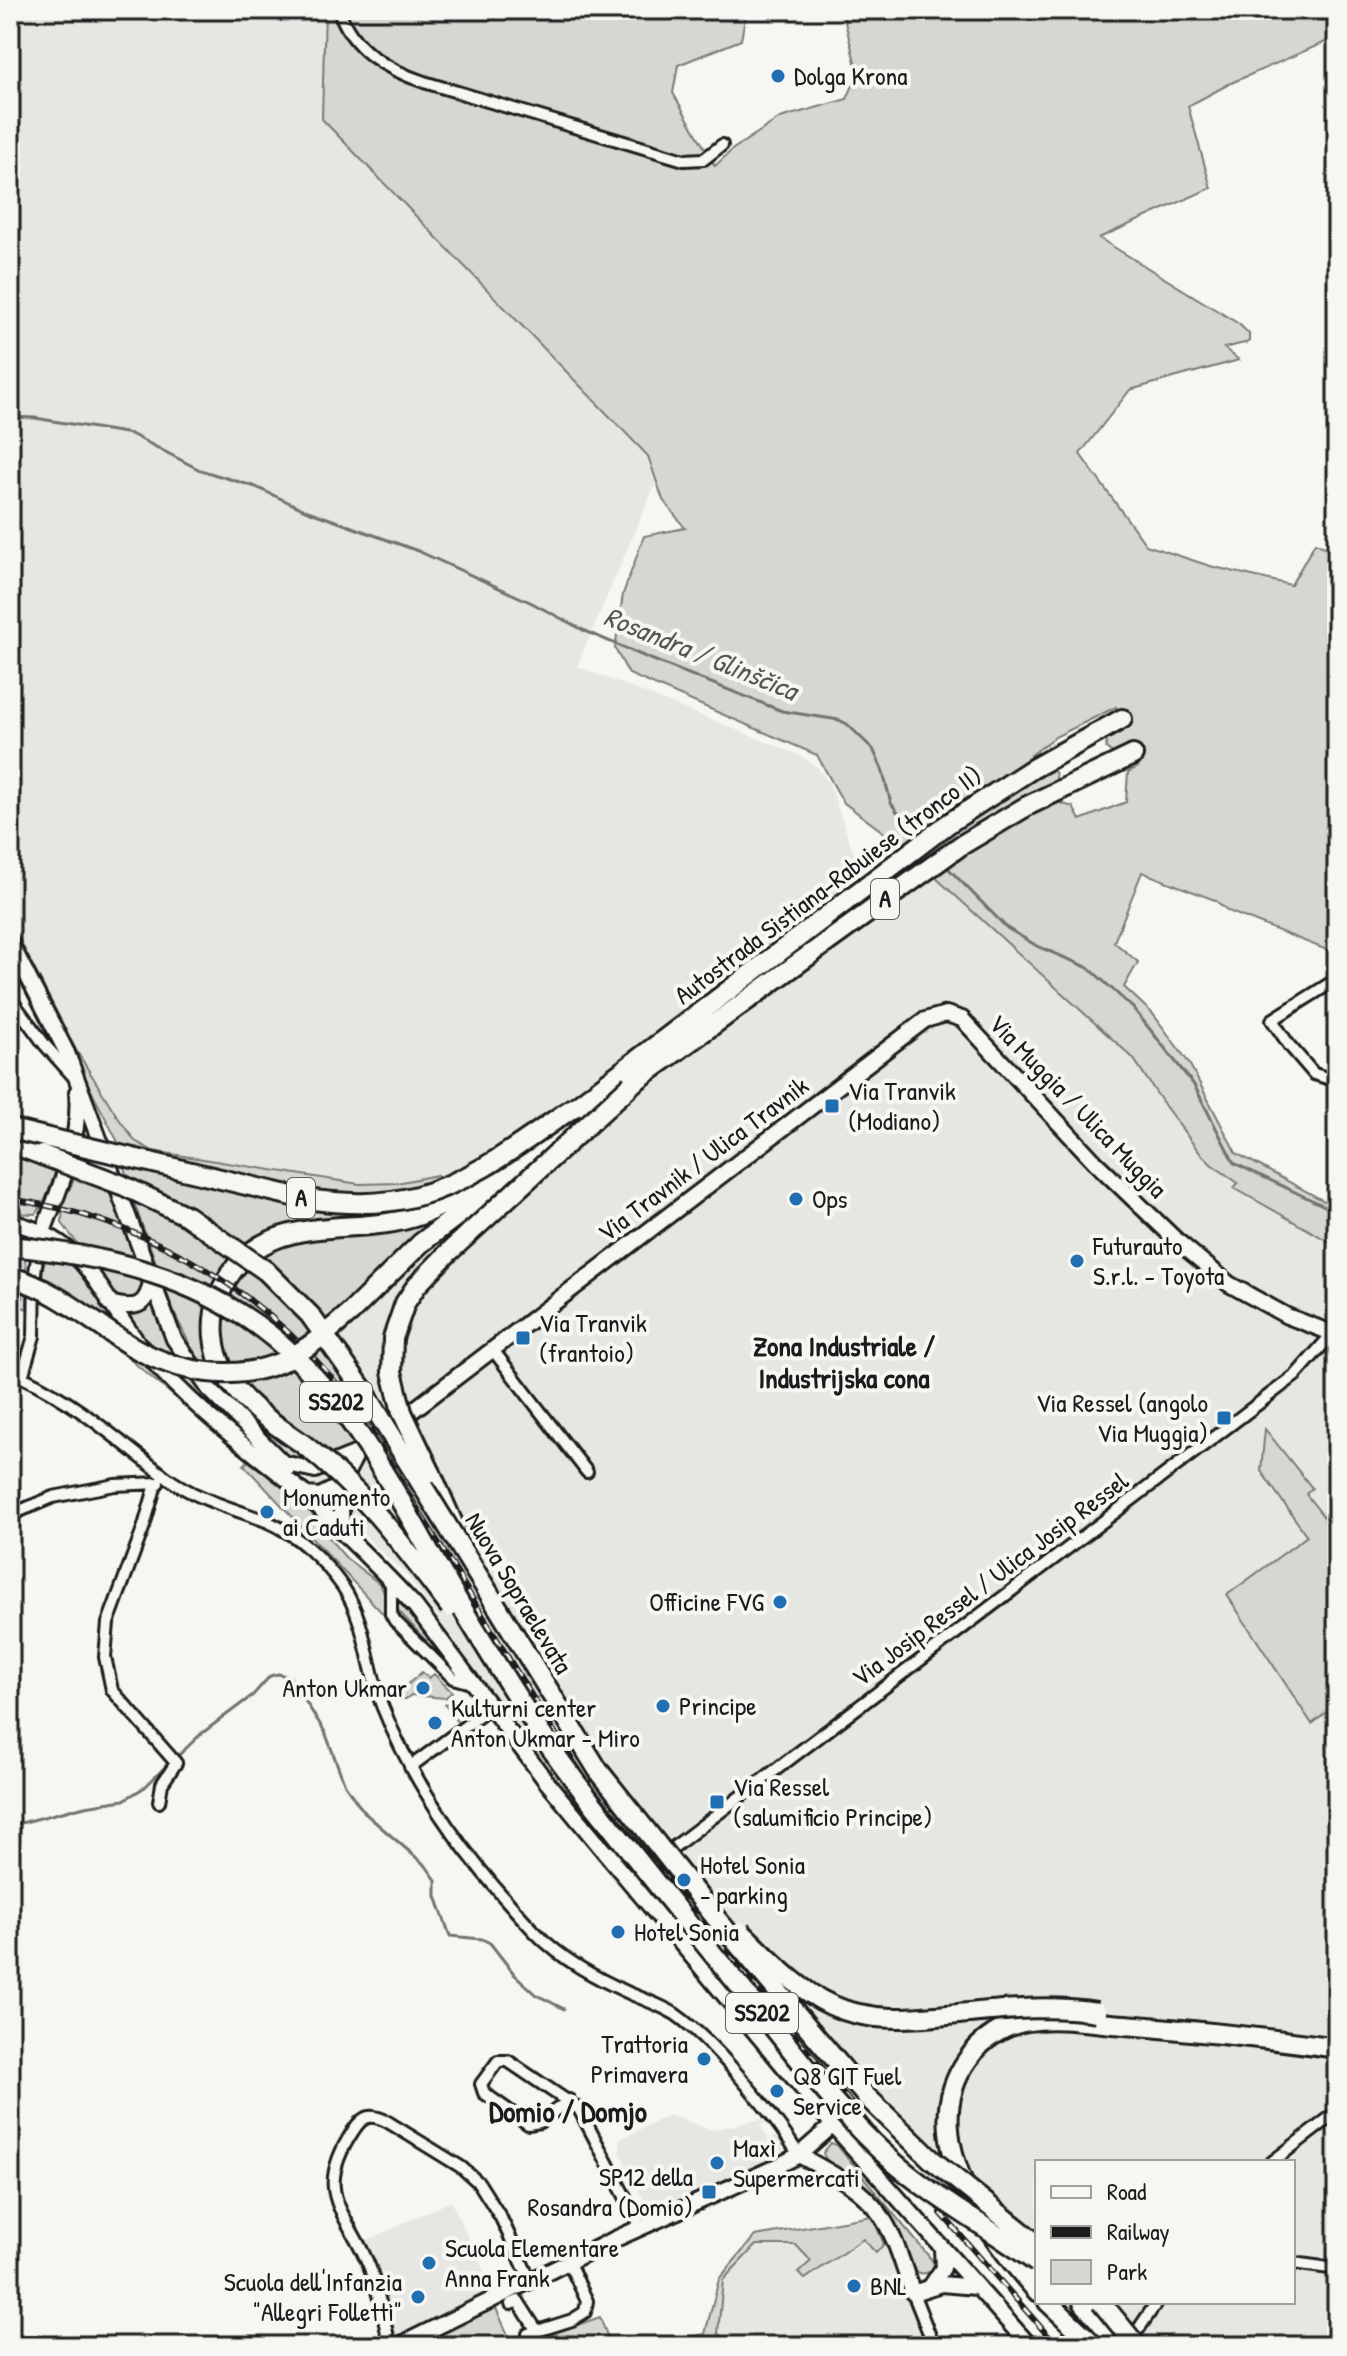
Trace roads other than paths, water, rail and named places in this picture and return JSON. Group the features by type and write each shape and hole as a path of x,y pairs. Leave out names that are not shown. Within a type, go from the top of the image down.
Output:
{"highway":[{"name":"Autostrada Sistiana-Rabuiese (tronco II)","path":"574,1107 949,823 1032,769 1122,719"},
{"name":"Autostrada Sistiana-Rabuiese (tronco II)","path":"631,1085 960,846 1052,793 1133,755"},
{"name":"A","path":"10,1277 28,1282 57,1297 134,1347 179,1367 228,1373 277,1364 326,1334 421,1243 631,1085"},
{"name":"A","path":"465,1553 396,1393 391,1356 398,1320 417,1285 432,1268 631,1085"},
{"name":"A","path":"10,1134 305,1199 342,1204 381,1203 417,1196 458,1180 504,1155 574,1107"},
{"name":"A","path":"531,1719 455,1612 372,1508 303,1444 270,1421 226,1376 216,1353 214,1309 222,1286 236,1266 253,1250 275,1239 303,1231 417,1216 454,1201 574,1107"},
{"name":"Nuova Sopraelevata","path":"10,1134 42,1155 122,1185 187,1216 266,1271 287,1290 338,1351 598,1770 715,1917 865,2095 931,2159 1035,2242"},
{"name":"SS202","path":"10,1246 111,1260 165,1276 227,1307 269,1334 297,1359 350,1419 531,1719 697,1936 870,2140 917,2182 1035,2262"},
{"path":"598,1770 735,1927 794,1981 832,2006 855,2014 897,2018 1053,2008 1097,2018 1337,2048"},
{"path":"1035,2289 992,2238 964,2183 951,2139 951,2099 965,2062 981,2043 999,2031 1018,2023 1045,2019 1097,2018"},
{"path":"1050,2304 1095,2346"},
{"path":"1085,2304 1121,2346"},
{"path":"1103,2304 1137,2346"}],"main road":[{"path":"10,942 46,1008 76,1080 174,1339 209,1389 283,1463 306,1495"},
{"name":"Via Muggia / Ulica Muggia","path":"946,1014 962,1019 1096,1163 1176,1240 1229,1284 1287,1316 1335,1334"},
{"name":"Via Travnik / Ulica Travnik","path":"315,1470 357,1453 925,1020 946,1014"},
{"path":"43,1232 67,1167 78,1121 76,1080"},
{"path":"67,1167 74,1162 85,1161 110,1168"},
{"path":"10,1222 43,1232 72,1251 143,1349 186,1397 236,1441 306,1495 415,1606 490,1708 629,1882 833,2125 1030,2346"},
{"path":"109,1303 138,1306 149,1294 151,1281"},
{"name":"Via Travnik / Ulica Travnik","path":"342,1532 340,1486 357,1453"},
{"path":"283,1463 315,1470 306,1486 306,1495"},
{"path":"306,1495 320,1496 340,1486"},
{"path":"398,2346 568,2261 799,2155 833,2125"},
{"path":"816,2165 821,2142 833,2125"},
{"path":"799,2155 859,2192 881,2216 913,2293 931,2286 958,2284 976,2287"},
{"path":"931,2286 943,2268 942,2249"}],"street":[{"path":"339,10 348,33 367,53 406,76 437,87 684,160 704,159 722,145"},
{"path":"1337,979 1272,1020 1314,1074 1337,1081"},
{"path":"10,998 76,1080"},
{"path":"22,1377 34,1336 35,1272 43,1232"},
{"name":"Via Josip Ressel / Ulica Josip Ressel","path":"603,1850 649,1857 666,1853 1296,1375 1335,1334"},
{"path":"493,1350 587,1472"},
{"path":"10,1373 82,1412 161,1480 280,1528 332,1573 352,1602 382,1705 410,1767 450,1830 549,1946 571,1963 674,2014 690,2027 751,2092 799,2155"},
{"path":"10,1515 65,1495 161,1480"},
{"path":"159,1802 162,1784 176,1763 112,1690 107,1672 105,1641 108,1623 161,1480"},
{"path":"391,1580 391,1614 395,1621 453,1678 471,1683"},
{"path":"410,1767 490,1708"},
{"path":"655,1913 660,1872 666,1853"},
{"path":"629,1882 637,1866 649,1857"},
{"path":"629,1882 650,1880 660,1872"},
{"path":"569,2100 540,2122 528,2124 484,2093 481,2084 496,2063 505,2060 556,2095 569,2100 584,2116 641,2227"},
{"path":"1275,2160 1337,2112"},
{"path":"390,2346 370,2268 348,2227 333,2184 335,2167 343,2148 366,2116 388,2122 472,2176 494,2204 530,2280"},
{"path":"511,2304 518,2301 532,2333 572,2320 585,2312 587,2301 568,2261"},
{"path":"1295,2263 1337,2269"},
{"path":"913,2293 934,2346"},
{"path":"1128,2346 1156,2304"}],"waterway":[{"name":"Rosandra / Glinščica","path":"10,417 35,418 131,434 200,470 256,487 305,510 418,551 648,658 782,711 839,720 873,749 891,803 916,839"},
{"name":"Rosandra / Glinščica","path":"946,866 1007,928 1037,946 1089,968 1133,1008 1194,1085 1234,1163 1337,1212"},
{"path":"179,1755 201,1734 253,1695 270,1676 290,1677 325,1732 345,1785 358,1804 426,1866 436,1880 436,1896 450,1936 482,1939 490,1943 515,1975 537,1995 564,2009"},
{"path":"10,1826 85,1806 124,1800 145,1787 168,1764"}],"tunnel":[{"path":"1122,719 1337,628"},
{"path":"1133,755 1337,669"}],"railway":[{"path":"10,1199 102,1221 187,1258 264,1311 299,1342 345,1394 370,1430 527,1689 590,1786 901,2164"},
{"path":"941,2213 1057,2346"}],"place":[{"name":"Dolga Krona","path":"778,76"},
{"name":"Via Tranvik (Modiano)","path":"832,1106"},
{"name":"Ops","path":"796,1199"},
{"name":"Futurauto S.r.l. - Toyota","path":"1077,1261"},
{"name":"Via Tranvik (frantoio)","path":"523,1338"},
{"name":"Via Ressel (angolo Via Muggia)","path":"1224,1418"},
{"name":"Monumento ai Caduti","path":"267,1512"},
{"name":"Officine FVG","path":"780,1602"},
{"name":"Anton Ukmar","path":"423,1688"},
{"name":"Principe","path":"663,1706"},
{"name":"Kulturni center Anton Ukmar - Miro","path":"435,1723"},
{"name":"Via Ressel (salumificio Principe)","path":"717,1802"},
{"name":"Hotel Sonia - parking","path":"684,1880"},
{"name":"Hotel Sonia","path":"618,1932"},
{"name":"Trattoria Primavera","path":"704,2059"},
{"name":"Q8 GIT Fuel Service","path":"777,2091"},
{"name":"Maxì Supermercati","path":"717,2163"},
{"name":"SP12 della Rosandra (Domio)","path":"709,2192"},
{"name":"Scuola Elementare Anna Frank","path":"429,2263"},
{"name":"BNL","path":"854,2286"},
{"name":"Scuola dell'Infanzia \"Allegri Folletti\"","path":"418,2297"}],"district":[{"name":"Zona Industriale / Industrijska cona","path":"844,1362"},
{"name":"Domio / Domjo","path":"568,2112"}]}
